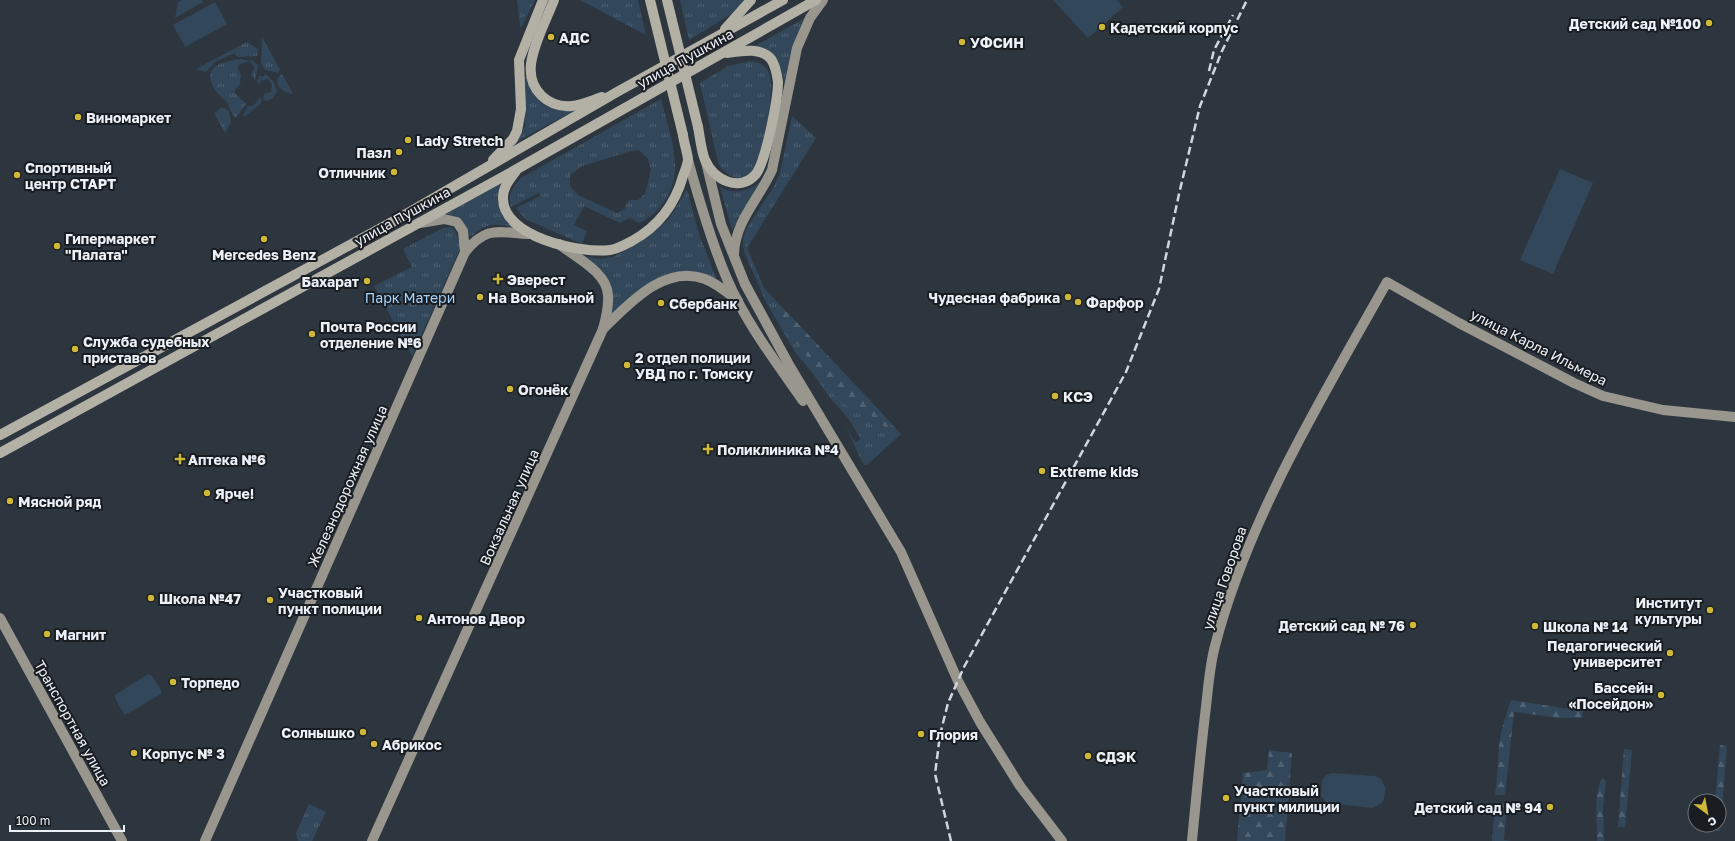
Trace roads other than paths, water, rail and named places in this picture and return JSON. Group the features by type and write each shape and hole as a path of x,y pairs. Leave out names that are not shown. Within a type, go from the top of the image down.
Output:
{"main road":[{"path":"473,176 502,152 513,139 517,130 521,109 519,60 543,0"},
{"path":"554,0 531,63 532,82 537,92 548,101 564,106 574,106 617,92"},
{"path":"650,0 688,160 709,232 728,280 738,301 780,368 859,482"},
{"path":"666,0 721,224 745,284 788,363 909,567 958,681 980,722 1020,786 1062,841"},
{"path":"718,36 751,0"},
{"name":"улица Пушкина","path":"0,435 325,259 473,176 617,92 783,0"},
{"name":"улица Пушкина","path":"0,453 517,169 816,0"},
{"path":"734,258 734,241 738,228 766,185 772,170 796,48 810,18 824,0"},
{"path":"705,160 714,173 730,183 739,183 756,174 765,153 775,105 778,84 776,69 771,60 765,55 746,50 722,54"},
{"path":"465,252 475,240 487,233 497,231 528,234 558,244 595,251 612,250 642,235 656,224 673,204 679,193 688,160"},
{"path":"517,169 504,190 503,205 515,223 528,234"},
{"path":"419,223 444,219 457,222 463,231 465,252"},
{"path":"558,244 592,269 606,284 608,304 604,329"},
{"name":"Железнодорожная улица","path":"205,841 465,252"},
{"name":"Вокзальная улица","path":"372,841 604,329 628,304 639,296 667,280 680,276 692,276 705,279 722,288 738,301"},
{"name":"улица Карла Ильмера","path":"1387,282 1465,326 1574,383 1603,396 1663,410 1735,417"},
{"name":"улица Говорова","path":"1192,841 1201,749 1215,647 1242,559 1255,527 1300,440 1387,282"},
{"name":"Транспортная улица","path":"0,618 122,841"}],"railway":[{"path":"951,841 935,774 940,735 948,703 964,667 1126,372 1159,289 1179,194 1200,106 1222,51 1247,0"},
{"path":"1209,71 1214,50 1233,15"}],"place":[{"name":"Детский сад №100","path":"1709,23"},
{"name":"Кадетский корпус","path":"1102,27"},
{"name":"АДС","path":"551,37"},
{"name":"УФСИН","path":"962,42"},
{"name":"Виномаркет","path":"78,117"},
{"name":"Lady Stretch","path":"408,140"},
{"name":"Пазл","path":"399,152"},
{"name":"Отличник","path":"394,172"},
{"name":"Спортивный центр СТАРТ","path":"17,175"},
{"name":"Mercedes Benz","path":"264,239"},
{"name":"Гипермаркет \"Палата\"","path":"57,246"},
{"name":"Эверест","path":"498,279"},
{"name":"Бахарат","path":"367,281"},
{"name":"На Вокзальной","path":"480,297"},
{"name":"Чудесная фабрика","path":"1068,297"},
{"name":"Фарфор","path":"1078,302"},
{"name":"Сбербанк","path":"661,303"},
{"name":"Почта России отделение №6","path":"312,334"},
{"name":"Служба судебных приставов","path":"75,349"},
{"name":"2 отдел полиции УВД по г. Томску","path":"627,365"},
{"name":"Огонёк","path":"510,389"},
{"name":"КСЭ","path":"1055,396"},
{"name":"Поликлиника №4","path":"708,449"},
{"name":"Аптека №6","path":"180,459"},
{"name":"Extreme kids","path":"1042,471"},
{"name":"Ярче!","path":"207,493"},
{"name":"Мясной ряд","path":"10,501"},
{"name":"Школа №47","path":"151,598"},
{"name":"Участковый пункт полиции","path":"270,600"},
{"name":"Институт культуры","path":"1710,610"},
{"name":"Антонов Двор","path":"419,618"},
{"name":"Детский сад № 76","path":"1413,625"},
{"name":"Школа № 14","path":"1535,626"},
{"name":"Магнит","path":"47,634"},
{"name":"Педагогический университет","path":"1670,653"},
{"name":"Торпедо","path":"173,682"},
{"name":"Бассейн «Посейдон»","path":"1661,695"},
{"name":"Солнышко","path":"363,732"},
{"name":"Глория","path":"921,734"},
{"name":"Абрикос","path":"374,744"},
{"name":"Корпус № 3","path":"134,753"},
{"name":"СДЭК","path":"1088,756"},
{"name":"Участковый пункт милиции","path":"1226,798"},
{"name":"Детский сад № 94","path":"1550,807"}],"park label":[{"name":"Парк Матери","path":"410,297"}]}
